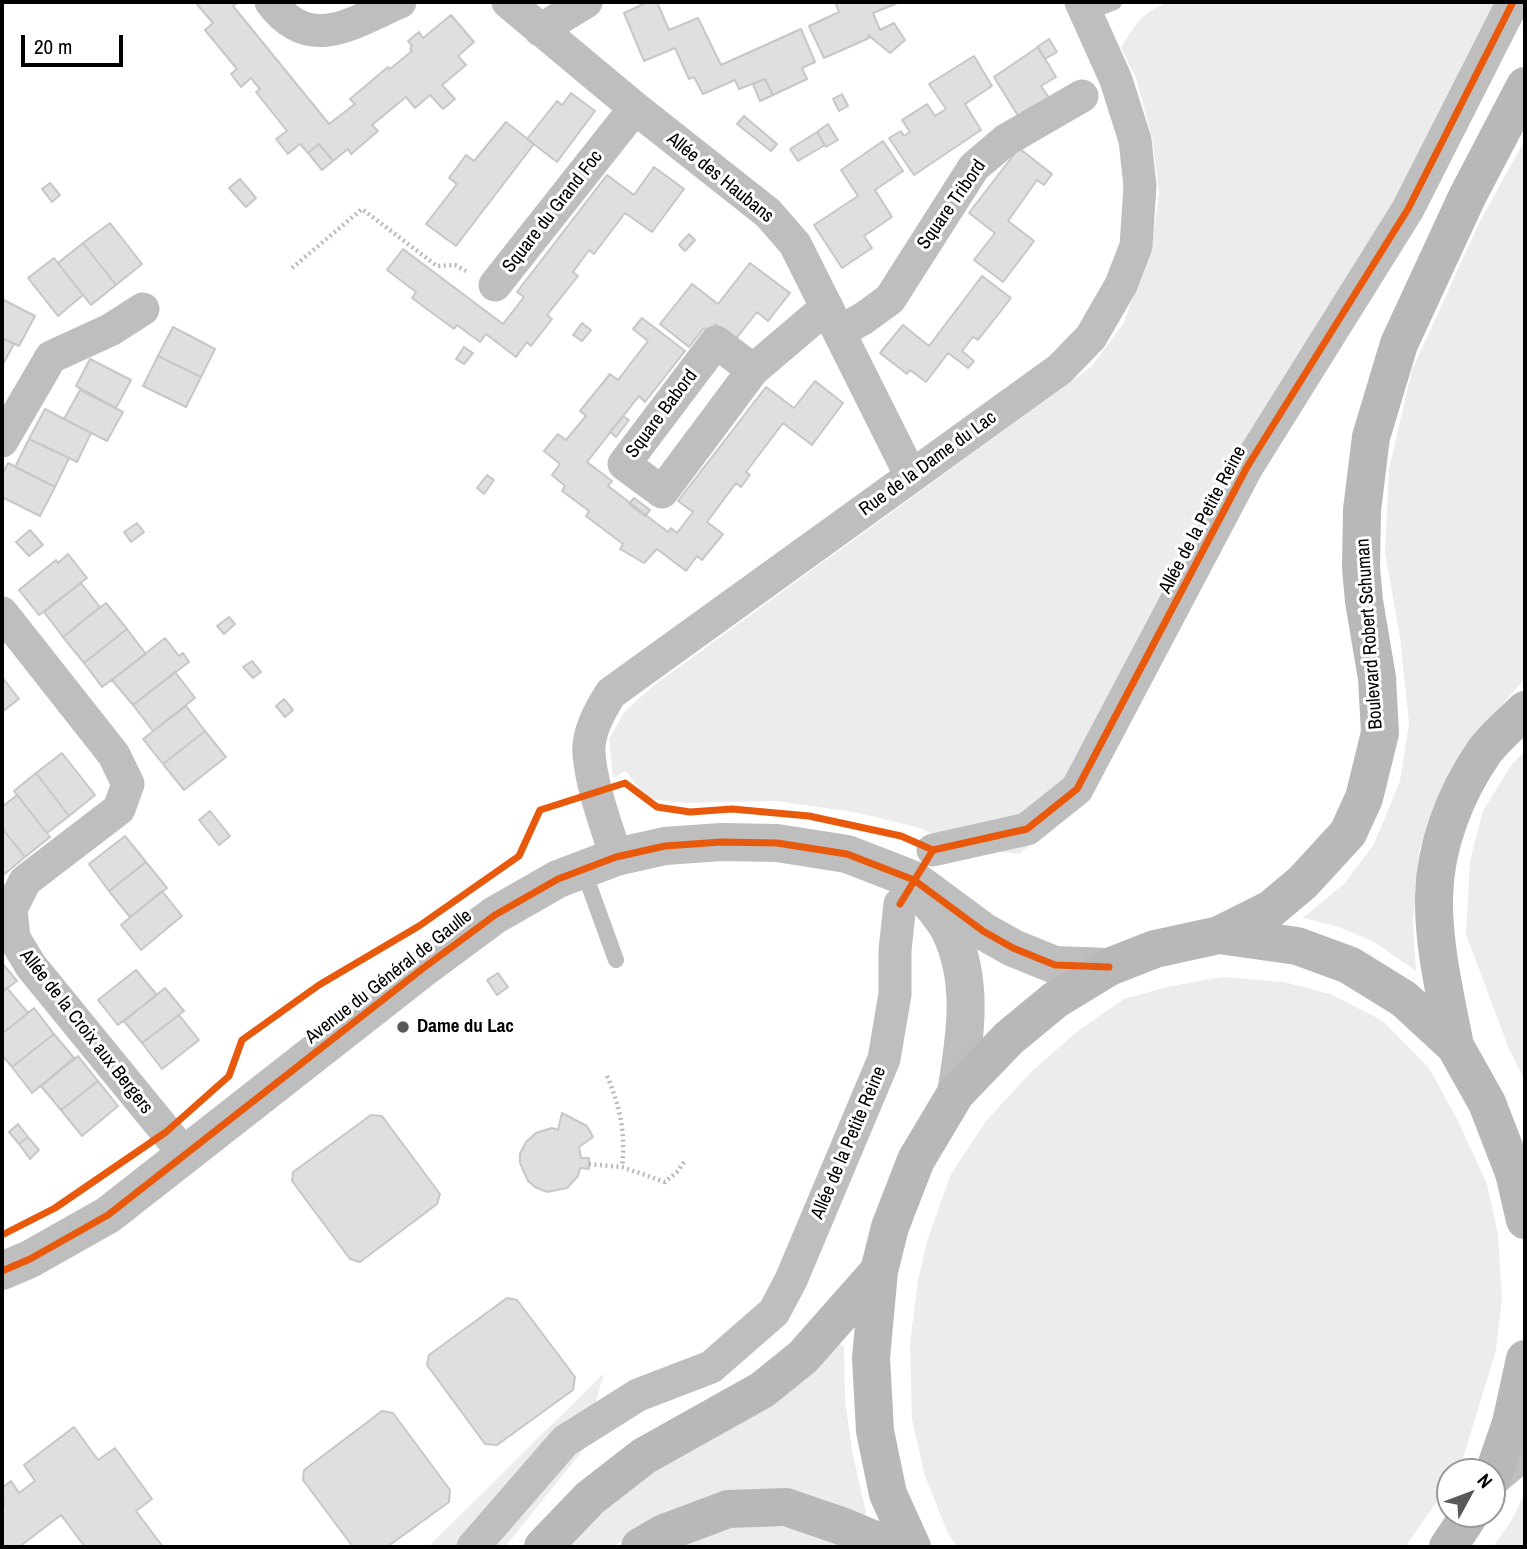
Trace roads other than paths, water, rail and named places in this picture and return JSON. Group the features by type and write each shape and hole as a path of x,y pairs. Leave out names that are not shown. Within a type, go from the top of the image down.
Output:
{"main road":[{"name":"Boulevard Robert Schuman","path":"1219,936 1271,909 1303,882 1348,833 1364,798 1380,733 1377,678 1361,568 1362,510 1371,437 1399,344 1466,197 1525,86"},
{"path":"1455,1046 1441,974 1434,897 1441,844 1455,803 1485,751 1525,710"},
{"path":"912,1547 888,1494 875,1432 871,1358 879,1270 890,1227 916,1160 956,1093 1009,1038 1055,1000 1109,967 1155,948 1219,936 1297,946 1349,965 1404,999 1455,1046 1488,1103 1514,1174 1525,1220"},
{"path":"543,1547 590,1499 644,1456 762,1390 803,1357 879,1270"},
{"path":"1499,1458 1511,1423 1525,1359"},
{"path":"640,1547 664,1533 727,1510 786,1507 892,1547"},
{"path":"1448,1547 1461,1528"}],"street":[{"path":"271,2 282,16 298,27 318,32 335,30 400,2"},
{"name":"Allée des Haubans","path":"508,2 768,214 795,244 911,476"},
{"path":"540,30 586,2"},
{"name":"Allée de la Petite Reine","path":"473,1547 565,1441 638,1395 711,1367 774,1312 791,1280 884,1059 895,994 895,950 916,878 1027,829 1077,789 1247,467 1408,209 1513,2"},
{"name":"Rue de la Dame du Lac","path":"599,863 597,791 589,752 597,714 611,692 1060,369 1091,337 1121,285 1136,246 1140,186 1135,140 1094,6"},
{"name":"Square Tribord","path":"833,320 864,318 890,299 974,167 1006,140 1082,96"},
{"name":"Square du Grand Foc","path":"495,285 635,108"},
{"path":"2,441 51,357 110,330 143,309"},
{"path":"753,369 833,320"},
{"name":"Allée de la Croix aux Bergers","path":"2,613 114,755 128,784 119,809 25,881 11,909 14,938 31,967 186,1156"},
{"name":"Avenue du Général de Gaulle","path":"2,1271 30,1259 108,1215 495,915 558,879 599,863 665,846 721,842 777,843 846,854 916,878 983,931 1013,948 1055,965 1109,967"},
{"path":"916,878 948,929 961,962 967,1004 956,1093"},
{"path":"1506,1468 1525,1453"}],"lane":[{"path":"599,863 616,960"}],"place":[{"name":"Dame du Lac","path":"403,1027"}]}
